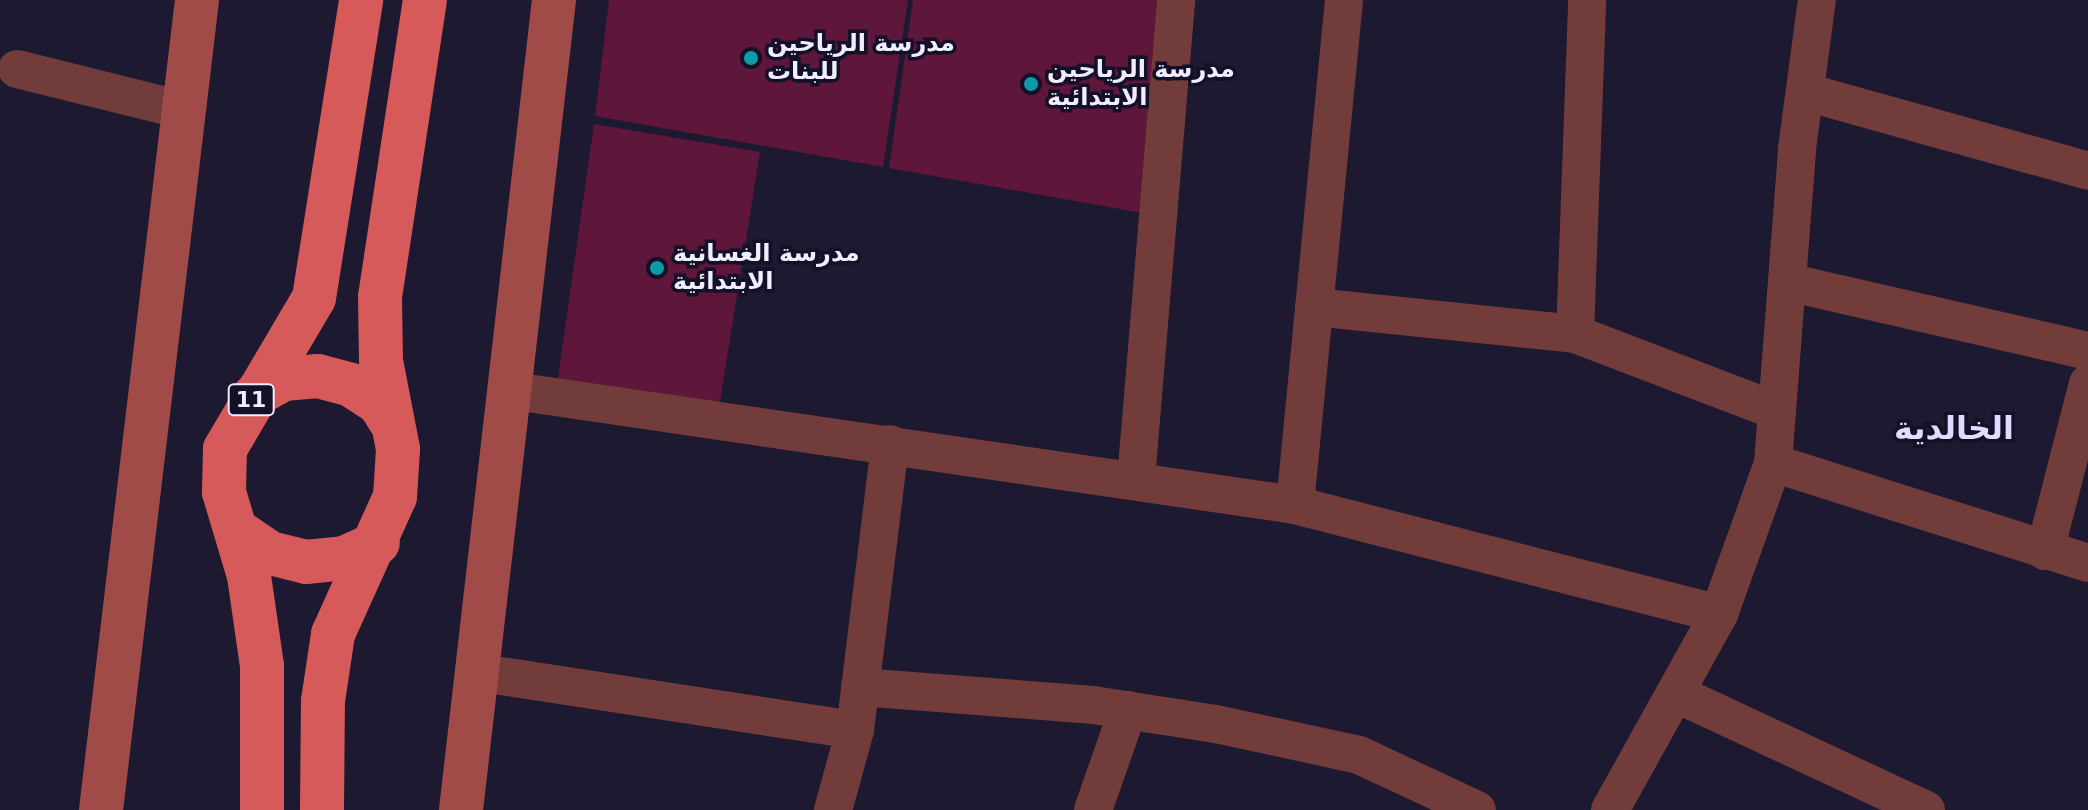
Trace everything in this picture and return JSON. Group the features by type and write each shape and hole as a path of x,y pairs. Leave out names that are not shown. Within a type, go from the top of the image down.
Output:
{"highway":[{"name":"11","path":"262,810 262,666 239,532 224,492 225,449 255,395 289,349 322,270 361,0"},
{"path":"322,810 325,668 344,602 378,543 395,497 393,425 380,297 425,0"},
{"path":"255,395 284,379 318,376 351,385 379,403 393,425"},
{"path":"239,532 270,553 306,562 344,558 378,543"}],"main road":[{"path":"101,810 197,0"},
{"path":"461,810 554,0"}],"street":[{"path":"1136,479 1176,0"},
{"path":"1295,505 1344,0"},
{"path":"1575,334 1587,0"},
{"path":"1610,810 1719,614 1773,463 1787,282 1817,0"},
{"path":"17,69 183,110"},
{"path":"1806,92 2088,171"},
{"path":"1787,282 2088,351"},
{"path":"1314,307 1575,334 1777,411"},
{"path":"2045,551 2088,383"},
{"path":"507,390 1136,479 1295,505 1719,614"},
{"path":"833,810 855,730 890,444"},
{"path":"1773,463 2088,563"},
{"path":"475,672 855,730"},
{"path":"860,687 1128,710 1359,755 1477,810"},
{"path":"1675,693 1926,810"},
{"path":"1093,810 1128,710"}],"building":[{"name":"مدرسة الرياحين للبنات","path":"609,0 908,0 883,167 595,116"},
{"name":"مدرسة الرياحين الابتدائية","path":"913,0 1168,0 1148,214 889,168"},
{"name":"مدرسة الغسانية الابتدائية","path":"594,124 760,152 719,408 557,384"}],"place":[{"name":"مدرسة الرياحين للبنات","path":"751,58"},
{"name":"مدرسة الرياحين الابتدائية","path":"1031,84"},
{"name":"مدرسة الغسانية الابتدائية","path":"657,268"}],"district":[{"name":"الخالدية","path":"1954,428"}]}
